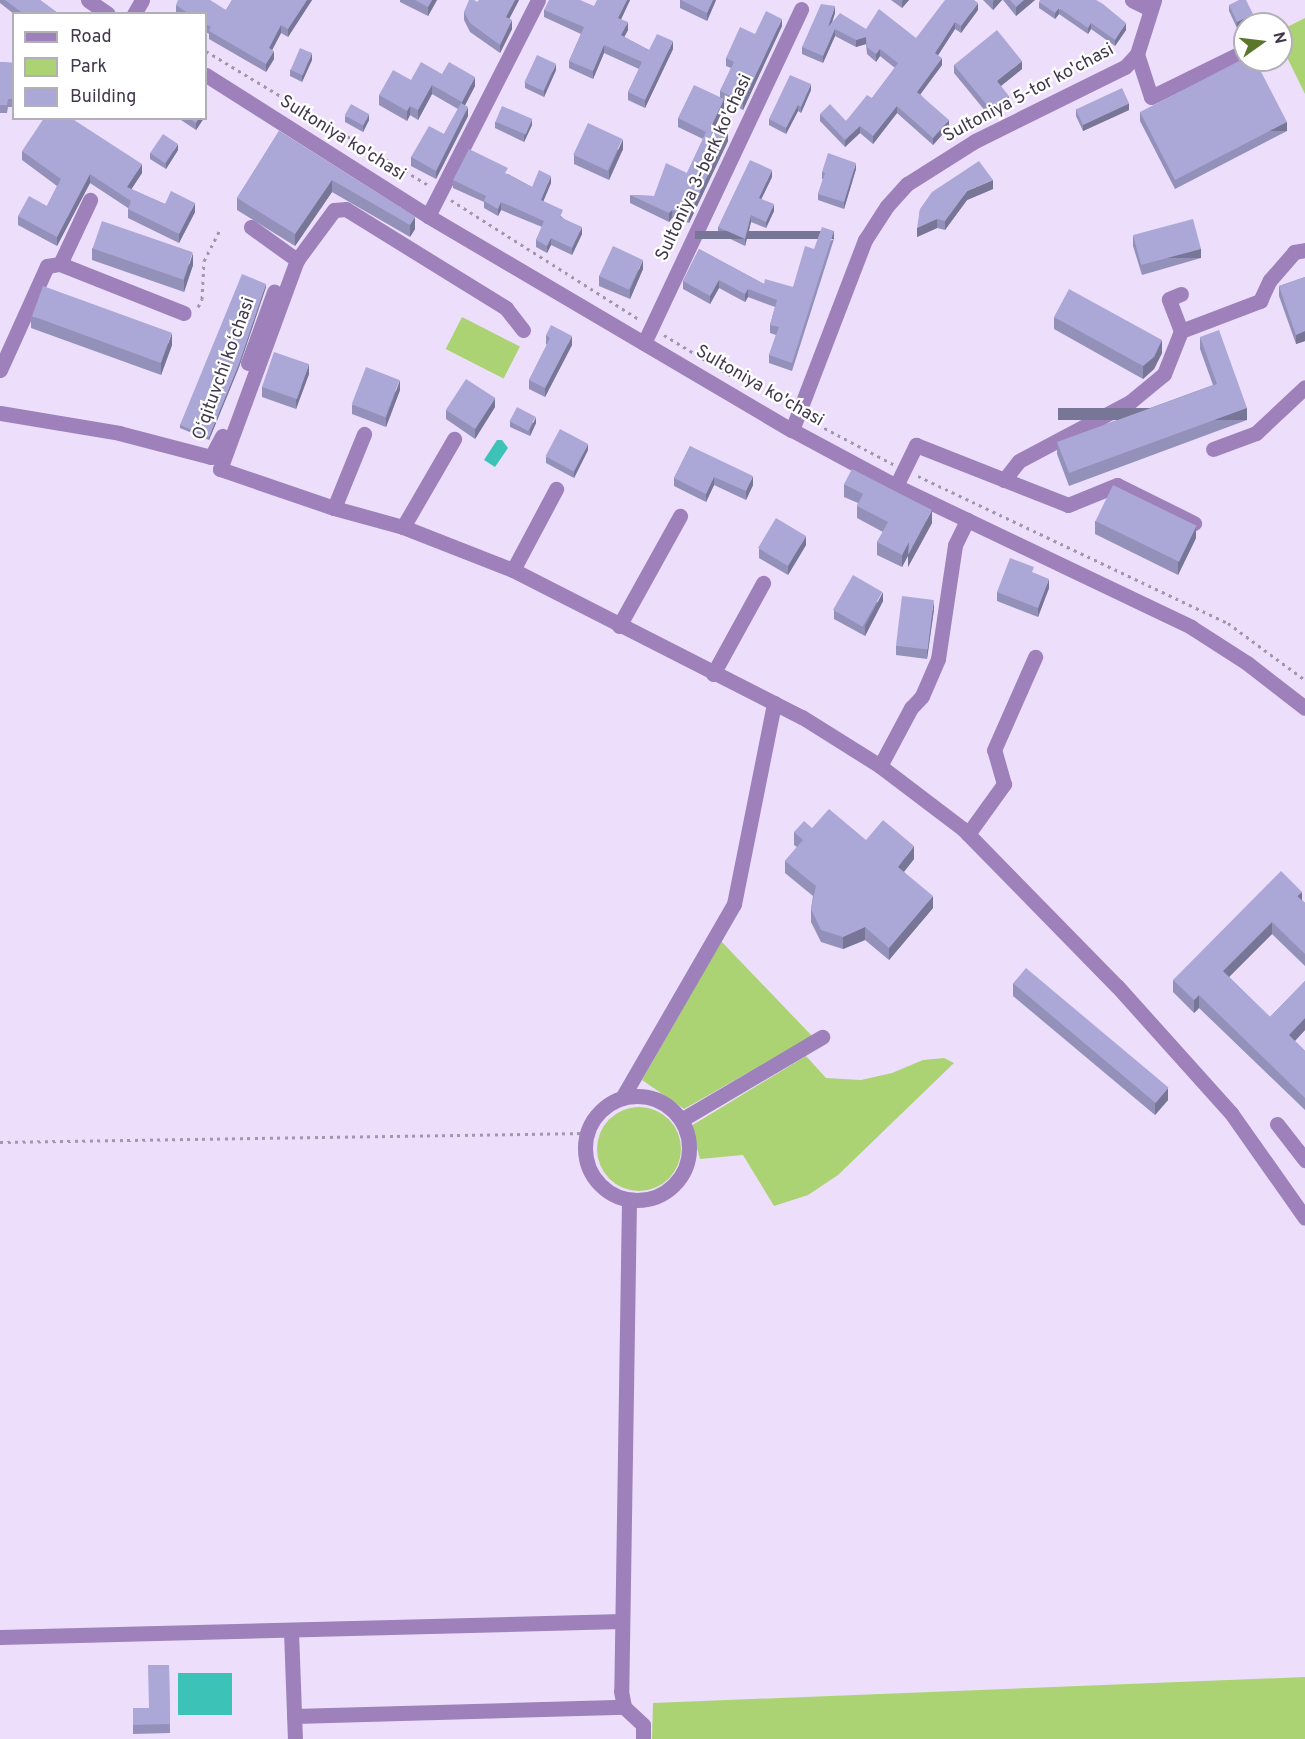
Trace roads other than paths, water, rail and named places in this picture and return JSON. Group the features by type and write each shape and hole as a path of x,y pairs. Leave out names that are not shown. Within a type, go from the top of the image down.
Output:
{"street":[{"path":"88,0 105,12"},
{"path":"428,216 538,0"},
{"path":"1132,0 1152,5"},
{"name":"Sultoniya 5-tor ko'chasi","path":"792,430 801,415 865,240 901,191 975,141 1106,78 1137,54 1152,5"},
{"name":"Sultoniya 3-berk ko'chasi","path":"644,343 801,9"},
{"path":"1137,54 1151,97 1233,57"},
{"name":"Sultoniya ko'chasi","path":"207,76 428,216 792,430 896,486 1191,627 1247,663 1305,708"},
{"path":"60,264 90,200"},
{"path":"523,330 506,308 346,210 327,213 297,260 220,469 334,508 403,527 513,570 713,674 774,703 880,766 968,834 1117,986 1231,1113 1305,1218"},
{"path":"251,227 297,260"},
{"path":"1180,331 1260,301 1270,280 1294,252 1305,250"},
{"path":"0,370 47,266 60,264 184,313"},
{"name":"Oʻqituvchi koʻchasi","path":"0,413 119,433 211,457 274,292"},
{"path":"1004,480 1019,461 1130,402 1164,374 1180,331 1169,299 1181,294"},
{"path":"1214,449 1256,433 1305,387"},
{"path":"334,508 364,434"},
{"path":"403,527 454,439"},
{"path":"896,486 916,445 1068,505 1116,484 1194,523"},
{"path":"513,570 556,489"},
{"path":"619,626 680,516"},
{"path":"880,766 911,708 922,696 938,659 954,552 967,520"},
{"path":"713,674 763,583"},
{"path":"968,834 1004,784 994,750 1035,657"},
{"path":"622,1098 734,904 774,703"},
{"path":"681,1120 822,1037"},
{"path":"622,1098 654,1098 681,1120 689,1151 676,1183 646,1200 629,1200 612,1194 593,1176 584,1151 586,1133 606,1105 622,1098"},
{"path":"1277,1124 1305,1160"},
{"path":"629,1200 621,1690 624,1707 643,1725 643,1739"},
{"path":"0,1637 622,1621"},
{"path":"291,1631 294,1739"},
{"path":"294,1716 624,1707"}]}
